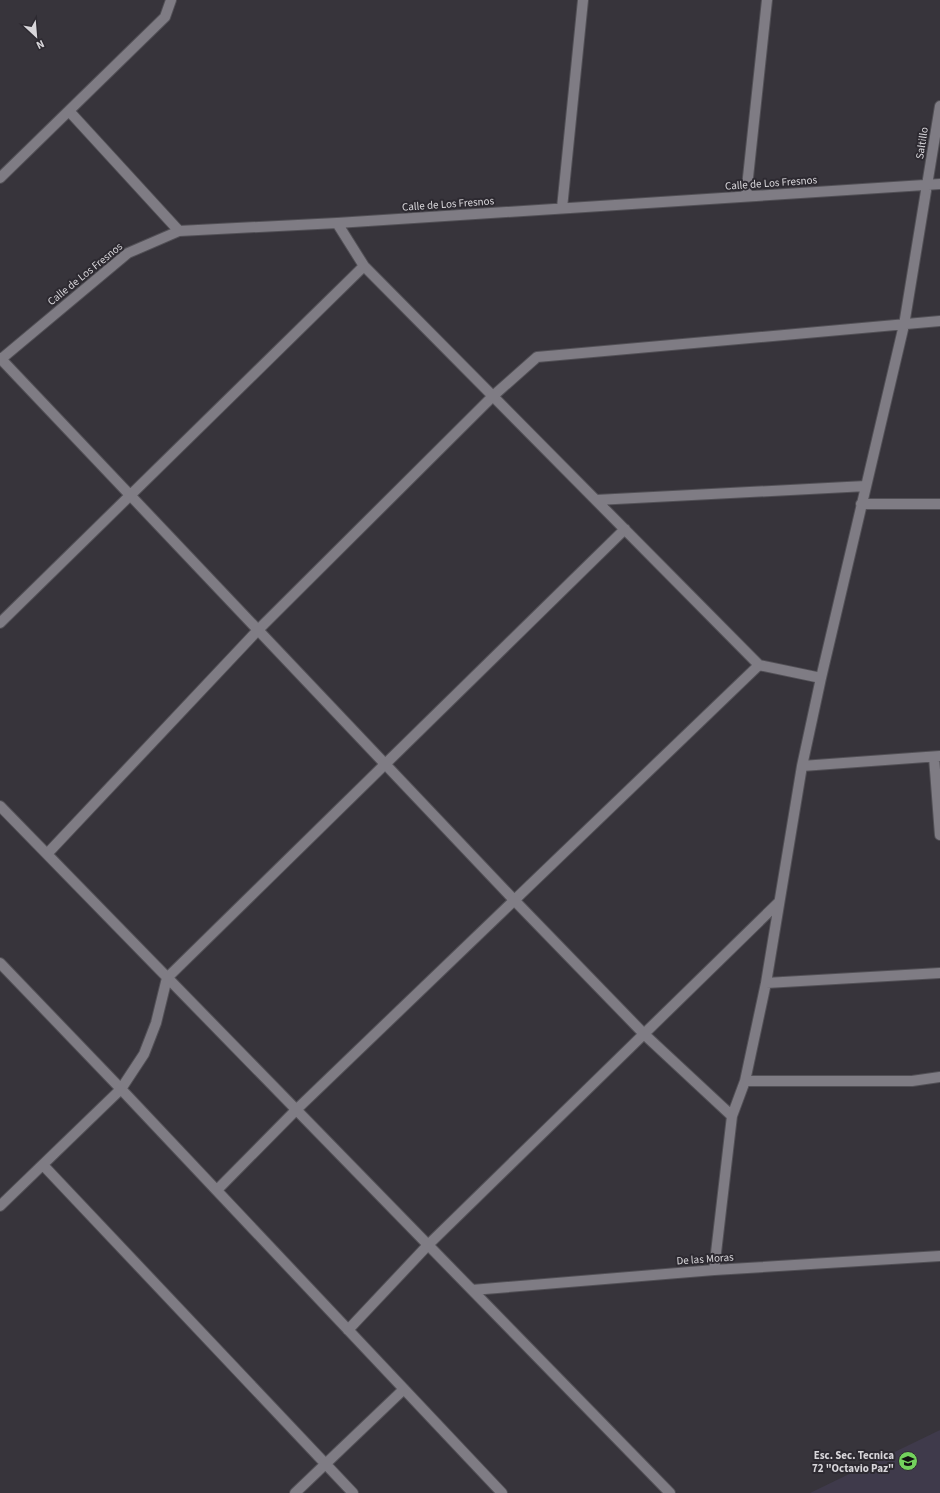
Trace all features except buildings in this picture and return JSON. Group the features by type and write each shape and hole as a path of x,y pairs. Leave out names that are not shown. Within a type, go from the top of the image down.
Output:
{"street":[{"path":"0,178 165,17 171,0"},
{"path":"562,208 583,0"},
{"path":"746,196 767,0"},
{"name":"Saltillo","path":"714,1270 732,1116 745,1081 766,983 802,766 821,678 904,325 940,106"},
{"path":"69,111 179,231"},
{"name":"Calle de Los Fresnos","path":"0,359 128,254 179,231 337,223 940,184"},
{"path":"337,223 364,266 759,665 821,678"},
{"path":"0,623 364,266"},
{"path":"47,854 258,630 493,396 537,357 940,321"},
{"path":"0,359 645,1035 732,1116"},
{"path":"596,500 866,486"},
{"path":"862,504 940,504"},
{"path":"0,1206 121,1088 144,1054 156,1023 167,978 625,530"},
{"path":"217,1190 296,1110 759,665"},
{"path":"802,766 937,757 940,835"},
{"path":"0,806 670,1493"},
{"path":"348,1330 428,1245 645,1035 779,902"},
{"path":"0,963 121,1088 502,1493"},
{"path":"766,983 940,973"},
{"path":"745,1081 912,1081 940,1077"},
{"path":"43,1165 353,1493"},
{"name":"De las Moras","path":"472,1290 714,1270 940,1256"},
{"path":"295,1493 404,1389"}],"shaded area":[{"name":"Esc. Sec. Tecnica 72 \"Octavio Paz\"","path":"940,1430 940,1493 810,1493"}],"place":[{"name":"Esc. Sec. Tecnica 72 \"Octavio Paz\"","path":"908,1461"}]}
